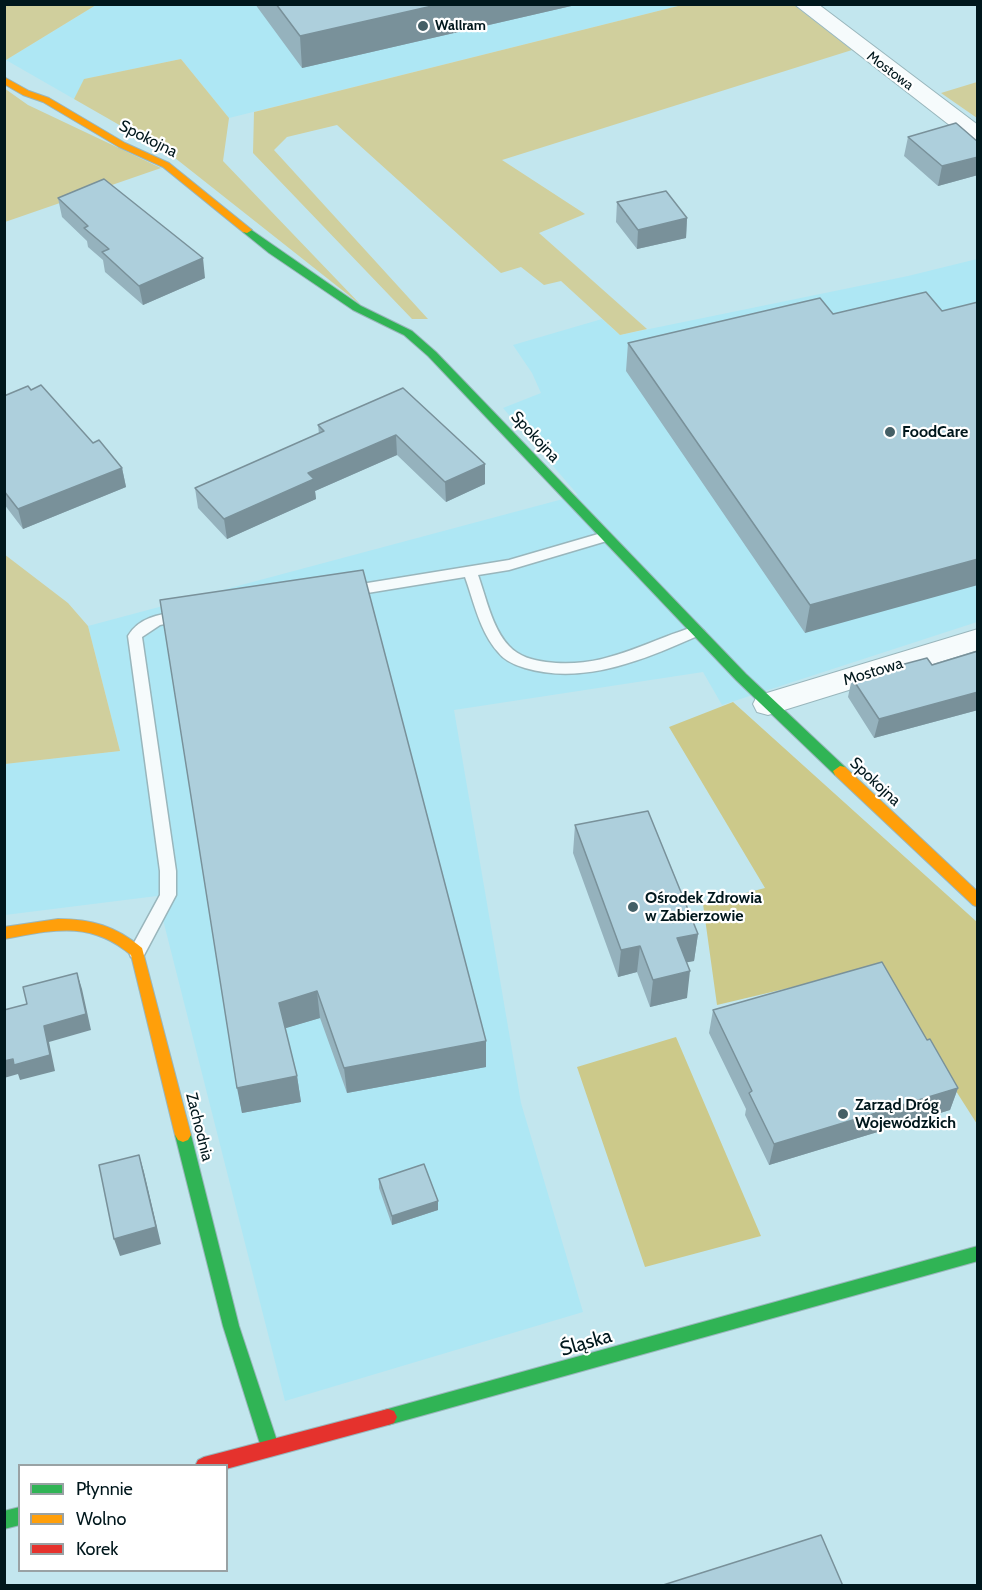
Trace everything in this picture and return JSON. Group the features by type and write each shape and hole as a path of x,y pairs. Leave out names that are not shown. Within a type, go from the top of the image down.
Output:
{"street":[{"name":"Mostowa","path":"804,4 978,136"},
{"name":"Spokojna","path":"4,80 26,93 46,100 122,145 166,165 283,258 357,308 408,333 486,408 604,537 768,704 978,901"},
{"name":"Mostowa","path":"768,704 978,639"},
{"path":"4,933 67,925 103,927 117,932 128,940 137,952"},
{"name":"Zachodnia","path":"137,952 231,1326 270,1447"},
{"name":"Śląska","path":"211,1464 418,1409 978,1253"}],"lane":[{"path":"334,594 470,572 536,558 604,537"},
{"path":"470,572 498,642 512,657 524,663 561,668 593,667 635,656 697,632"},
{"path":"137,952 168,895 168,871 135,636 138,630 150,623 198,614"}],"shaded area":[{"path":"5,4 96,4 96,5 6,60"},
{"path":"96,5 682,5 229,118 181,59 85,79 74,99 6,60"},
{"path":"682,5 794,5 852,50 502,160 585,214 539,233 647,329 620,335 561,281 544,285 521,267 501,273 337,125 287,137 274,150 428,319 412,319 253,153 254,112"},
{"path":"181,59 229,118 223,161 361,305 170,154 74,99 84,79"},
{"path":"977,82 977,118 941,93"},
{"path":"4,88 28,105 161,168 5,222"},
{"path":"977,259 977,622 722,705 703,672 454,710 521,1103 583,1312 285,1401 157,896 5,915 4,764 120,751 88,626 578,495 503,408 541,393 532,373 513,345 602,319 620,335 908,276"},
{"path":"4,554 68,603 88,626 120,751 5,764"},
{"path":"733,702 977,922 977,1124 877,967 717,1005 703,904 765,888 669,727"},
{"path":"676,1037 761,1236 645,1267 577,1067"}],"building":[{"path":"276,4 441,4 300,36"},
{"path":"956,123 978,142 978,157 942,166 908,137"},
{"path":"104,179 203,258 139,286 102,252 109,249 84,228 88,226 58,198"},
{"path":"666,191 687,218 638,230 617,202"},
{"path":"926,292 942,311 978,302 978,559 810,605 628,343 820,298 833,314"},
{"path":"41,385 93,443 99,440 122,468 18,509 4,491 4,396 28,386 31,390"},
{"path":"403,388 485,464 445,482 396,435 308,473 314,479 224,519 195,488 324,431 318,425"},
{"path":"363,570 486,1041 344,1068 317,991 279,1003 297,1076 237,1088 160,600"},
{"path":"978,651 978,692 879,719 852,678 927,658 932,665"},
{"name":"Ośrodek Zdrowia w Zabierzowie","path":"648,811 698,934 677,938 690,971 653,980 640,946 621,950 575,825"},
{"path":"882,962 958,1088 774,1144 749,1093 752,1091 713,1010"},
{"path":"77,973 86,1014 44,1026 50,1055 14,1065 13,1059 4,1061 4,1010 27,1004 23,987"},
{"path":"139,1155 156,1227 114,1239 99,1165"},
{"path":"424,1164 438,1201 392,1216 379,1179"},
{"path":"821,1535 843,1586 660,1586"}],"traffic: fast":[{"path":"247,230 273,251 357,308 408,333 432,354 741,677 840,771"},
{"path":"183,1135 231,1326 270,1447"},
{"path":"388,1417 978,1253"},
{"path":"4,1520 18,1516"}],"traffic: slow":[{"path":"4,80 26,93 46,100 122,145 166,165 247,230"},
{"path":"840,771 978,901"},
{"path":"4,933 58,925 91,927 107,931 137,952 183,1135"}],"traffic: jam":[{"path":"212,1464 388,1417"}],"place":[{"name":"Wallram","path":"423,26"},
{"name":"FoodCare","path":"890,432"},
{"name":"Ośrodek Zdrowia w Zabierzowie","path":"633,907"},
{"name":"Zarząd Dróg Wojewódzkich","path":"843,1114"}]}
